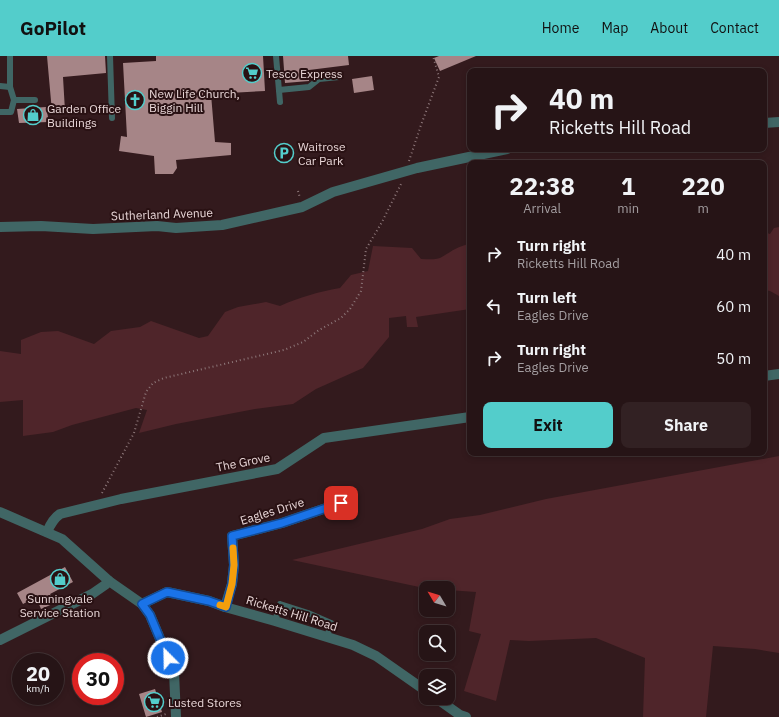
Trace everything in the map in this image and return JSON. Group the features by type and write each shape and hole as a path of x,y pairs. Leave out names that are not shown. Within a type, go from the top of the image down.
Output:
{"street":[{"path":"767,123 779,122"},
{"name":"Sutherland Avenue","path":"0,227 41,226 93,230 157,226 176,228 222,225 302,207 333,192 417,168 493,152"},
{"path":"767,376 779,374"},
{"name":"The Grove","path":"47,532 56,517 60,514 120,499 277,468 324,438 467,417"},
{"name":"Eagles Drive","path":"226,607 232,584 234,565 232,536 282,523 341,503"},
{"path":"0,512 62,539 109,581 142,604 150,615 174,672 176,717"},
{"path":"0,640 92,594 109,581"},
{"name":"Ricketts Hill Road","path":"142,604 167,592 209,601 353,645 376,656 419,686"},
{"path":"446,705 460,715 466,717"}],"lane":[{"path":"0,112 11,112 14,100 10,87 10,56"},
{"path":"110,56 112,118"},
{"path":"276,56 280,102"},
{"path":"279,90 309,87 319,79 339,77"},
{"path":"0,86 10,87"},
{"path":"14,100 35,100"},
{"path":"275,621 280,604 308,613 331,623 327,637"}],"path":[{"path":"96,505 134,433 146,392 153,383 164,378 284,350 303,342 319,330 341,318 350,309 361,291 366,249 397,194 407,171 421,125 439,77 433,56"}],"shaded area":[{"path":"779,227 779,296 767,290 767,233 770,234 774,228"},
{"path":"467,245 467,309 416,317 418,327 407,327 406,316 389,318 389,337 363,368 316,389 293,404 255,409 176,424 139,433 147,410 136,408 72,425 53,432 23,436 23,400 0,402 0,351 21,354 21,340 41,332 58,331 94,344 111,331 140,327 151,321 199,338 208,336 225,312 238,307 266,302 280,306 309,295 340,288 351,275 368,271 373,246 412,248 421,259 436,259"},
{"path":"779,456 779,653 755,649 713,646 706,717 643,717 645,658 596,638 529,641 510,640 496,701 464,691 481,634 469,631 476,592 455,590 455,581 419,581 419,587 292,560 422,529 450,519 480,515 546,499"}],"building":[{"path":"47,56 105,56 106,73 63,77 65,111 52,112"},
{"path":"156,56 263,56 265,91 211,94 215,142 231,143 231,155 176,160 177,168 173,174 155,174 154,156 119,151 121,136 127,137 123,63 156,61"},
{"path":"283,56 348,56 349,65 309,70 309,81 285,83"},
{"path":"439,56 476,56 440,71 434,58"},
{"path":"372,76 374,90 354,93 352,79"},
{"name":"Garden Office Buildings","path":"46,107 49,122 19,123 17,109"},
{"path":"65,567 73,582 50,594 55,603 41,609 36,597 23,604 17,593"},
{"path":"155,689 162,712 146,717 139,694"}],"slow traffic":[{"path":"220,605 226,607 232,584 234,565 233,548"}],"place":[{"name":"Tesco Express","path":"252,73"},
{"name":"New Life Church, Biggin Hill","path":"135,100"},
{"name":"Garden Office Buildings","path":"33,115"},
{"name":"Waitrose Car Park","path":"284,153"},
{"name":"Sunningvale Service Station","path":"60,579"},
{"name":"Lusted Stores","path":"154,702"}],"route":[{"path":"168,658 150,615 142,604 167,592 209,601 226,607 232,584 234,565 232,536 282,523 341,503"}]}
